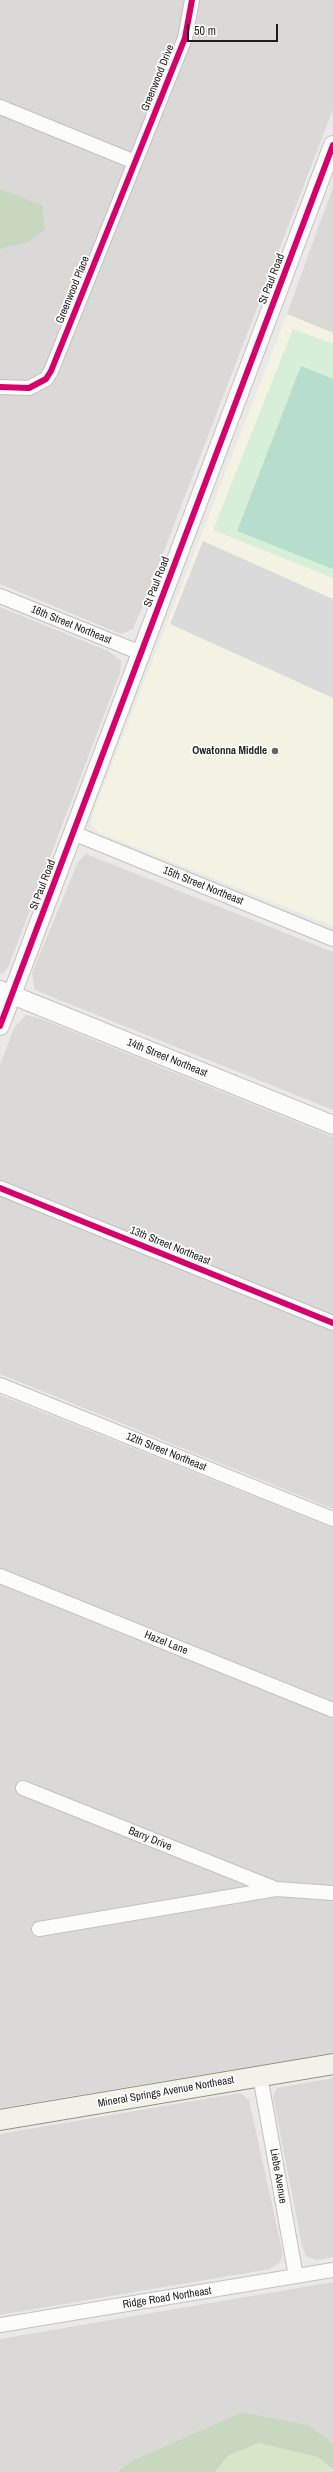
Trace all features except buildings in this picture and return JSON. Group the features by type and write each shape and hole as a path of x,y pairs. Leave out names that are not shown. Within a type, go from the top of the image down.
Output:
{"main road":[{"name":"Mineral Springs Avenue Northeast","path":"0,2120 333,2064"}],"street":[{"name":"Greenwood Drive","path":"136,162 185,38 192,0"},
{"path":"0,107 136,162"},
{"name":"St Paul Road","path":"0,1026 6,993 73,833 333,145"},
{"name":"Greenwood Place","path":"0,387 29,388 46,379 51,371 136,162"},
{"name":"16th Street Northeast","path":"0,596 141,653"},
{"name":"15th Street Northeast","path":"73,833 333,939"},
{"name":"14th Street Northeast","path":"6,993 333,1125"},
{"name":"13th Street Northeast","path":"0,1188 333,1323"},
{"name":"12th Street Northeast","path":"0,1385 333,1519"},
{"name":"Hazel Lane","path":"0,1576 333,1710"},
{"name":"Barry Drive","path":"23,1788 276,1889"},
{"name":"Barry Drive","path":"40,1929 276,1889 333,1893"},
{"name":"Liebe Avenue","path":"260,2076 296,2276"},
{"name":"Ridge Road Northeast","path":"0,2325 333,2270"}],"shaded area":[{"path":"0,0 333,0 333,109 146,598 133,629 121,634 0,584"},
{"path":"333,187 333,333 287,314"},
{"path":"287,314 333,333 333,926 100,833 91,825 94,811"},
{"path":"203,541 333,599 333,698 170,624"},
{"path":"0,607 108,651 121,661 120,673 9,965 3,974 0,973"},
{"path":"86,854 333,952 333,1110 35,990 32,973 78,862"},
{"path":"26,1015 42,1019 333,1137 333,1509 0,1374 0,1065 14,1028"},
{"path":"0,1395 333,1528 333,2053 0,2108"},
{"path":"333,2078 333,2257 317,2260 306,2256 302,2245 273,2097 277,2088"},
{"path":"240,2093 249,2100 283,2254 280,2262 270,2269 0,2315 0,2134"},
{"path":"333,2282 333,2443 309,2425 242,2412 131,2461 117,2472 0,2472 0,2339"}],"green space":[{"path":"0,189 42,205 45,229 29,242 0,249"},
{"path":"293,329 333,344 333,578 213,530"},
{"path":"301,366 333,379 333,569 237,531"},
{"path":"242,2412 309,2425 333,2443 333,2470 318,2457 258,2443 228,2456 215,2472 117,2472 131,2461"},
{"path":"258,2443 318,2457 333,2472 215,2472 228,2456"}],"cycle path":[{"path":"0,387 29,388 46,379 51,371 185,38 192,0"},
{"path":"0,1026 333,145"},
{"path":"0,1188 333,1323"}],"place":[{"name":"Owatonna Middle","path":"275,751"}]}
